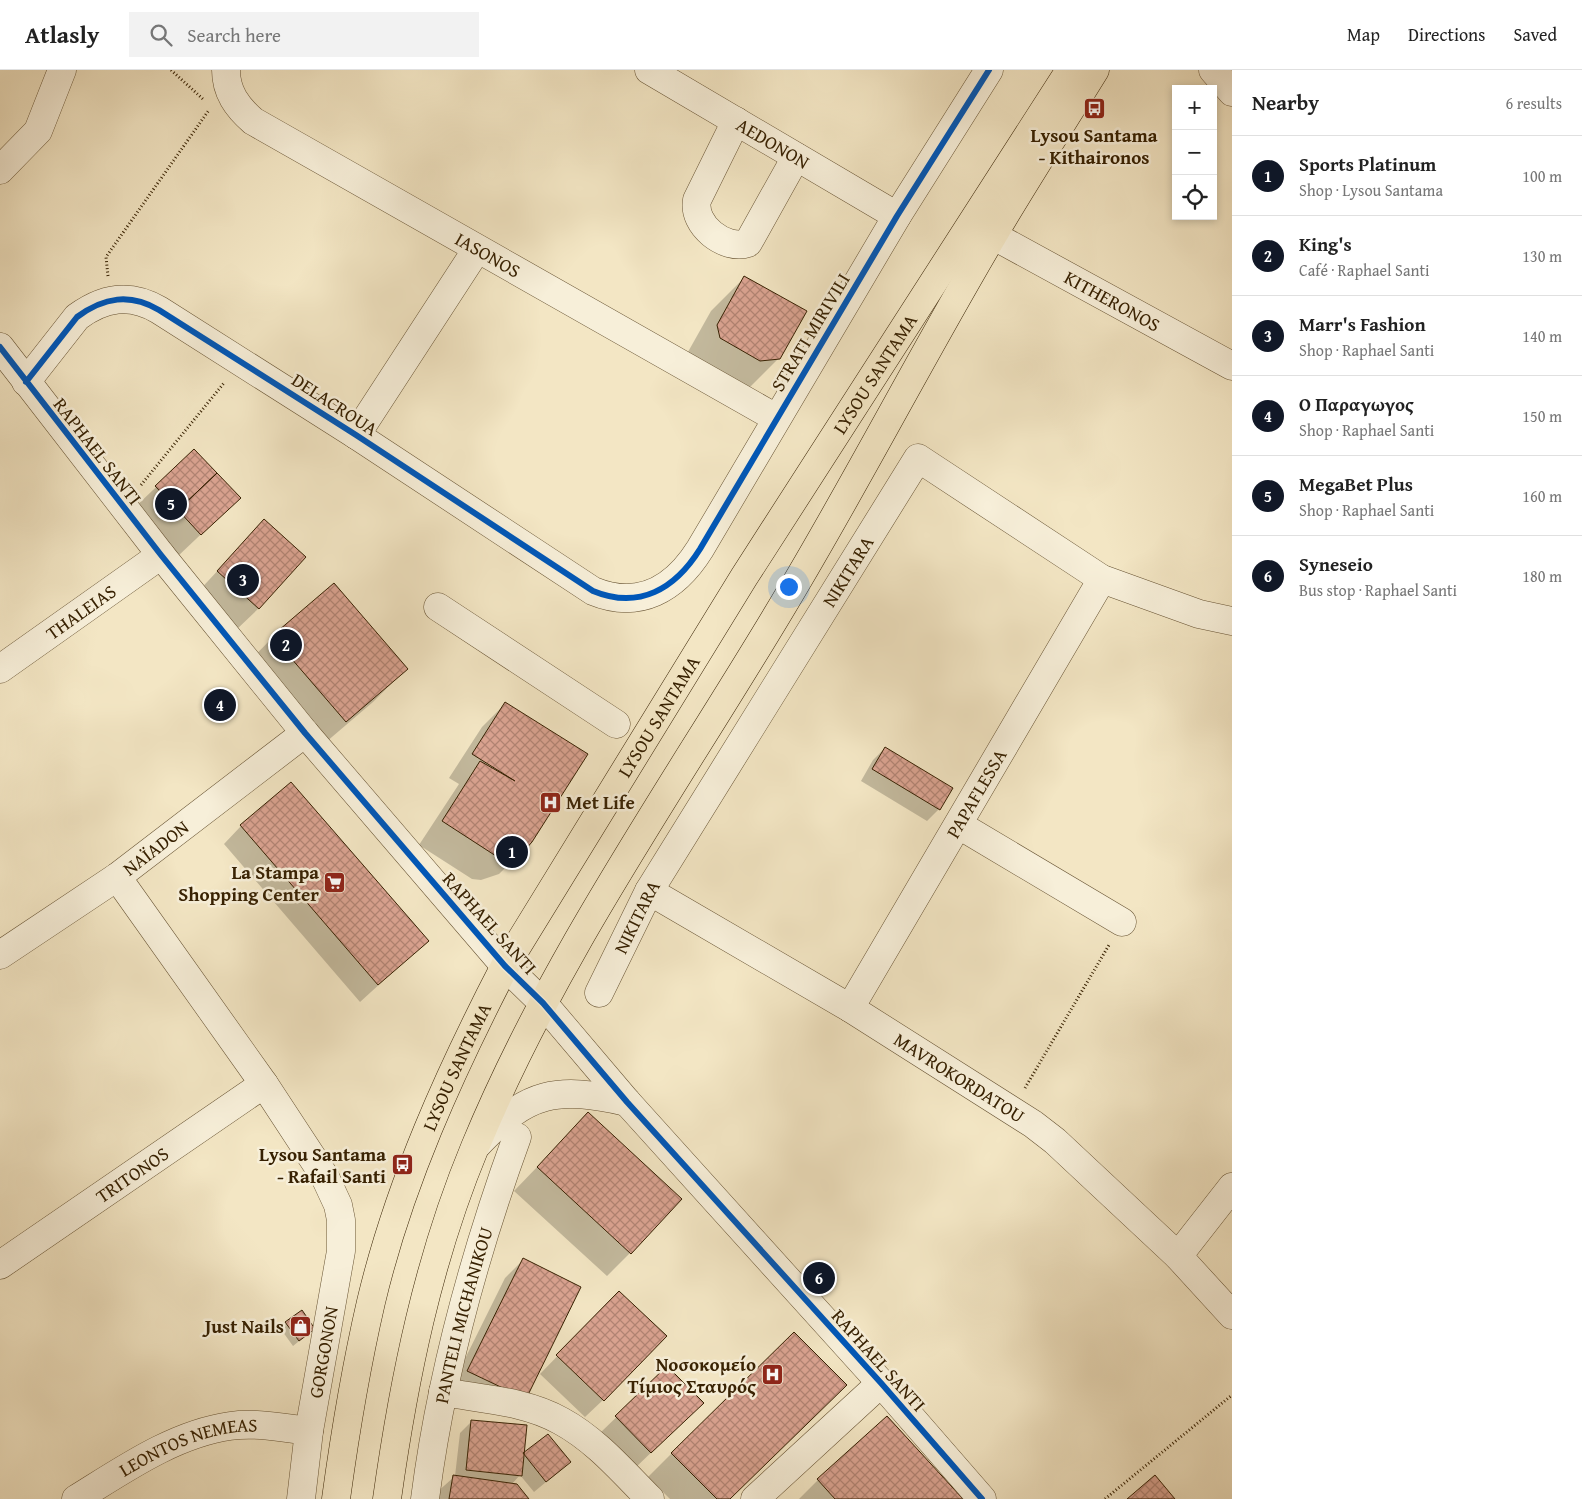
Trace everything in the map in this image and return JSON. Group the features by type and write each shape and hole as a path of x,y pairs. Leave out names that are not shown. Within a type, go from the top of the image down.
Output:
{"main road":[{"name":"LYSOU SANTAMA","path":"387,1499 398,1423 422,1309 436,1257 474,1149 517,1052 580,936 788,598 982,229 1070,70"},
{"name":"LYSOU SANTAMA","path":"336,1499 351,1400 372,1300 388,1245 433,1117 467,1039 505,966 744,577 982,229 1096,70"}],"street":[{"path":"0,170 38,131 62,70"},
{"name":"IASONOS","path":"226,70 227,84 231,95 237,105 253,121 776,418"},
{"name":"AEDONON","path":"649,70 897,216"},
{"name":"STRATI MIRIVILI","path":"645,596 660,591 674,582 693,561 897,216 989,70"},
{"path":"1213,70 1232,92"},
{"path":"736,121 697,200 695,209 706,228 731,245 739,246 748,243 796,156"},
{"name":"KITHERONOS","path":"982,229 1232,366"},
{"path":"356,435 477,249"},
{"name":"DELACROUA","path":"26,382 77,316 111,299 126,298 148,304 356,435 593,591 618,598 645,596"},
{"name":"RAPHAEL SANTI","path":"0,347 123,507 305,733 505,966 543,1003 627,1102 881,1383 982,1499"},
{"name":"NIKITARA","path":"599,993 650,891 918,458 1102,580 1199,614 1232,621"},
{"name":"THALEIAS","path":"0,669 161,555"},
{"name":"PAPAFLESSA","path":"850,1008 1102,580"},
{"path":"438,607 616,724"},
{"name":"NAÏADON","path":"0,955 117,877 305,733"},
{"path":"959,824 1122,922"},
{"name":"GORGONON","path":"117,877 264,1084 325,1177 338,1205 341,1220 341,1252 309,1431 301,1499"},
{"name":"MAVROKORDATOU","path":"650,891 850,1008 1012,1110 1055,1141 1178,1256 1232,1315"},
{"name":"TRITONOS","path":"0,1264 264,1084"},
{"path":"474,1149 501,1120 534,1100 549,1096 584,1094 627,1102"},
{"name":"PANTELI MICHANIKOU","path":"426,1499 443,1392 457,1323 474,1264 517,1137"},
{"path":"1178,1256 1232,1188"},
{"path":"756,1499 881,1383"},
{"path":"443,1392 524,1407 560,1420 596,1444 650,1499"},
{"name":"LEONTOS NEMEAS","path":"76,1499 149,1455 209,1430 254,1425 309,1431"}],"path":[{"path":"111,299 106,257 211,106 170,70"},
{"path":"123,507 241,362"},
{"path":"1012,1110 1122,922"},
{"path":"1105,1499 1232,1395"}],"building":[{"path":"744,276 807,311 780,359 760,361 720,338 717,325"},
{"path":"194,449 217,473 178,510 155,486"},
{"path":"217,473 241,498 201,535 178,510"},
{"path":"264,519 306,557 259,609 217,571"},
{"path":"334,583 408,669 346,722 272,636"},
{"path":"505,702 588,754 532,842 524,851 505,857 496,856 442,821 480,761 515,781 472,754"},
{"path":"885,747 953,788 940,810 872,769"},
{"name":"La Stampa Shopping Center","path":"291,782 429,941 378,985 240,825"},
{"path":"588,1112 682,1199 631,1254 537,1167"},
{"path":"523,1258 581,1287 526,1399 467,1371"},
{"path":"619,1291 667,1336 604,1401 556,1355"},
{"name":"Just Nails","path":"302,1310 315,1329 299,1341 285,1322"},
{"path":"794,1332 847,1385 730,1499 717,1499 671,1453"},
{"path":"667,1366 704,1403 651,1453 615,1416"},
{"path":"887,1416 963,1499 835,1499 817,1479"},
{"path":"471,1420 527,1425 522,1476 466,1470"},
{"path":"548,1434 571,1462 546,1482 523,1453"},
{"path":"453,1475 517,1484 529,1499 449,1499"},
{"path":"1155,1475 1175,1499 1127,1499"}],"cycle path":[{"path":"26,382 77,317 87,310 107,302 127,299 138,301 159,310 356,435 593,591 610,596 640,597 667,585 679,575 700,549 897,216 989,70"},
{"path":"0,347 161,555 305,733 505,966 543,1003 627,1102 881,1383 982,1499"}],"place":[{"name":"Lysou Santama - Kithaironos","path":"1094,109"},
{"name":"MegaBet Plus","path":"171,504"},
{"name":"Marr's Fashion","path":"243,580"},
{"name":"King's","path":"286,645"},
{"name":"Ο Παραγωγος","path":"220,705"},
{"name":"Met Life","path":"550,802"},
{"name":"Sports Platinum","path":"512,852"},
{"name":"La Stampa Shopping Center","path":"335,883"},
{"name":"Lysou Santama - Rafail Santi","path":"402,1165"},
{"name":"Syneseio","path":"819,1278"},
{"name":"Just Nails","path":"300,1326"},
{"name":"Νοσοκομείο Τίμιος Σταυρός","path":"772,1375"}]}
